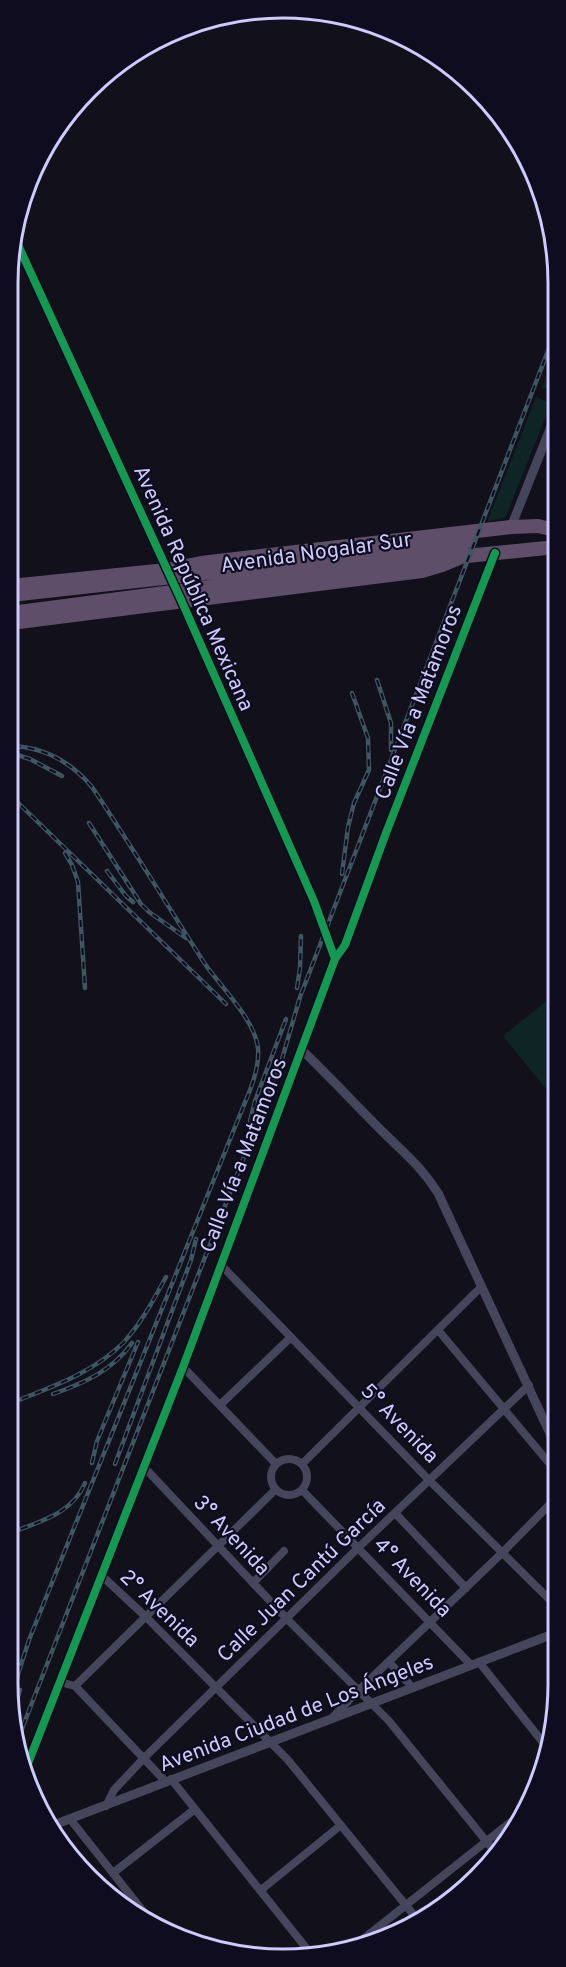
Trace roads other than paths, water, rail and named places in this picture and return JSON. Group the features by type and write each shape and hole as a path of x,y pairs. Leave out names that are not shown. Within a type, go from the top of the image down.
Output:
{"highway":[{"path":"18,585 166,570 201,563 511,527 538,526 548,528"},
{"name":"Avenida Nogalar Sur","path":"18,619 548,531"},
{"name":"Avenida Nogalar Sur","path":"18,594 389,559 495,553 548,547"},
{"path":"18,619 105,612 422,571 466,555"},
{"path":"237,594 231,590 226,577 228,568 238,560"},
{"path":"182,602 188,578 201,563"},
{"path":"142,607 160,589 166,570"},
{"path":"105,612 116,599 116,584 112,576"}],"street":[{"name":"Avenida República Mexicana","path":"20,249 182,602 314,901 335,959"},
{"path":"511,527 548,434"},
{"name":"Calle Vía a Matamoros","path":"29,1760 183,1367 335,959 345,945 495,553"},
{"path":"302,1050 416,1162 428,1177 438,1193 548,1428"},
{"name":"5° Avenida","path":"221,1265 429,1480 548,1598"},
{"path":"302,1464 481,1287"},
{"path":"438,1330 548,1462"},
{"path":"220,1406 291,1337"},
{"path":"183,1367 276,1464"},
{"name":"Calle Juan Cantú García","path":"106,1806 114,1790 144,1758 359,1547 529,1385"},
{"path":"291,1458 302,1464 306,1468 308,1479 302,1490 286,1495 276,1490 271,1477 276,1464 291,1458"},
{"name":"3° Avenida","path":"144,1467 287,1619 389,1722 491,1847"},
{"path":"75,1686 276,1490"},
{"name":"4° Avenida","path":"302,1490 430,1622 475,1664 542,1742"},
{"path":"332,1719 548,1506"},
{"path":"395,1513 466,1588"},
{"path":"253,1583 284,1551"},
{"name":"2° Avenida","path":"101,1575 288,1760 413,1914"},
{"name":"Avenida Ciudad de Los Ángeles","path":"58,1823 548,1636"},
{"path":"388,1662 412,1688"},
{"path":"60,1682 75,1686 144,1758 169,1780 306,1948"},
{"path":"113,1873 195,1809"},
{"path":"70,1819 138,1905"},
{"path":"368,1935 507,1824"},
{"path":"261,1890 341,1826"}],"railway":[{"path":"22,1729 282,1059 300,997 548,351"},
{"path":"377,680 391,723 391,750"},
{"path":"342,874 348,827 354,803 369,770 368,738 352,693"},
{"path":"18,747 34,749 66,763 92,787 205,964 251,1026 256,1037 258,1057 255,1076 248,1095 29,1640 18,1674"},
{"path":"18,755 62,776"},
{"path":"18,803 226,1004"},
{"path":"89,823 141,904 186,938"},
{"path":"65,853 78,882 85,988"},
{"path":"107,871 133,902"},
{"path":"297,988 301,936"},
{"path":"250,1121 255,1101 286,1019"},
{"path":"115,1464 191,1260 196,1239"},
{"path":"18,1400 84,1372 111,1354 136,1328 166,1277"},
{"path":"92,1463 97,1441 138,1342"},
{"path":"53,1394 97,1375 116,1361 132,1343"},
{"path":"18,1530 63,1510 72,1503 85,1483"},
{"path":"19,1695 20,1690"}]}
